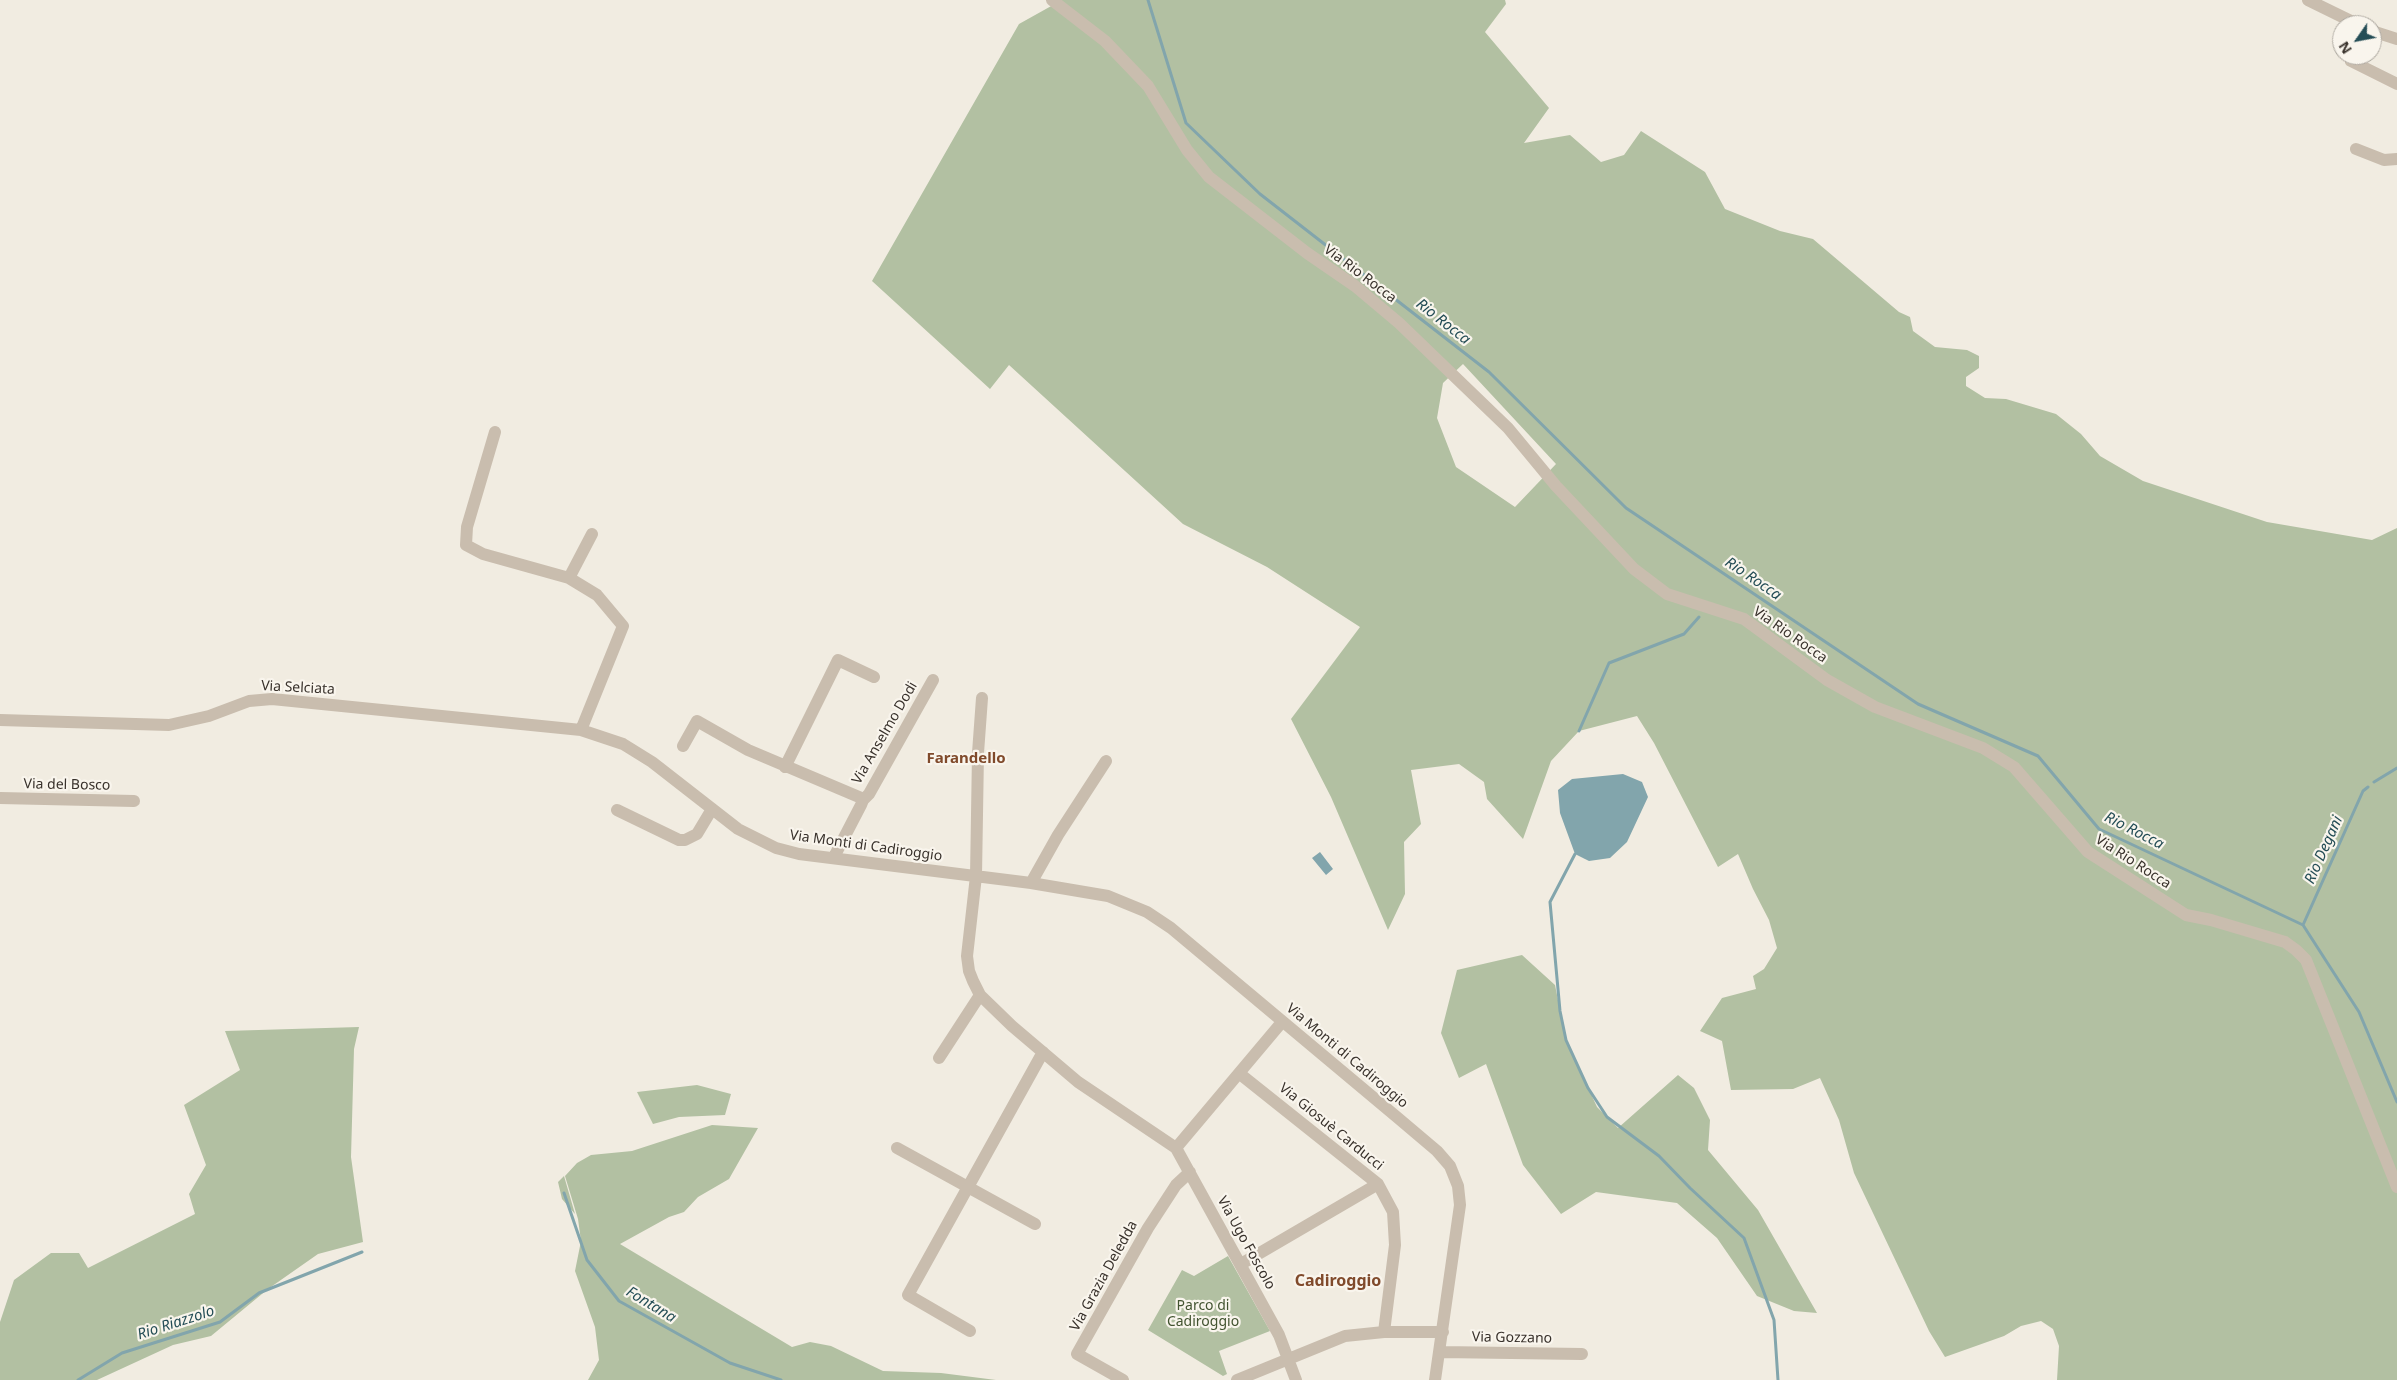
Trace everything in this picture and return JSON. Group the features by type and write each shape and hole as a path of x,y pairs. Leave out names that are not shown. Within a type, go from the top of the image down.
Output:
{"street":[{"name":"Via Rio Rocca","path":"1052,0 1106,41 1148,86 1187,150 1209,177 1307,253 1355,286 1399,324 1508,428 1556,486 1634,569 1667,594 1744,619 1828,680 1875,707 1983,748 2014,767 2088,852 2186,915 2211,920 2285,942 2296,950 2306,960 2397,1187"},
{"path":"2308,0 2339,15"},
{"path":"2382,34 2397,39"},
{"path":"2359,65 2397,84"},
{"path":"2356,149 2384,160 2397,159"},
{"path":"495,432 467,527 466,544 483,554 569,578 597,595 623,626 581,730"},
{"path":"569,578 592,534"},
{"path":"785,767 838,660 874,677"},
{"name":"Via Anselmo Dodi","path":"834,857 862,800 869,794 933,680"},
{"path":"982,698 978,753 976,876 967,956 968,971 980,995 1012,1026 1087,1088 1176,1148 1282,1022"},
{"name":"Via Selciata","path":"0,720 170,725 209,716 249,701 272,699 447,717"},
{"name":"Via Monti di Cadiroggio","path":"447,717 581,730 623,744 652,762 738,829 776,848 799,854 976,876 1108,896 1147,912 1171,928 1437,1151 1450,1166 1458,1186 1460,1205 1441,1352 1435,1380"},
{"name":"Via Anselmo Dodi","path":"683,746 697,721 748,750 862,800"},
{"path":"1031,884 1058,835 1106,761"},
{"name":"Via del Bosco","path":"0,798 134,801"},
{"path":"616,810 679,840 685,840 697,834 712,809"},
{"path":"939,1058 980,995"},
{"path":"970,1330 908,1295 1043,1052"},
{"name":"Via Giosuè Carducci","path":"1240,1074 1378,1184 1393,1212 1394,1236 1384,1332"},
{"path":"897,1148 1036,1224"},
{"name":"Via Ugo Foscolo","path":"1176,1148 1279,1335 1296,1380"},
{"name":"Via Grazia Deledda","path":"1123,1380 1077,1354 1148,1228 1176,1185 1190,1172"},
{"path":"1241,1264 1378,1184"},
{"path":"1237,1380 1345,1336 1384,1332 1443,1332"},
{"name":"Via Gozzano","path":"1441,1352 1582,1354"}],"green space":[{"path":"1062,0 1505,0 1506,4 1485,32 1549,108 1524,143 1570,135 1601,162 1624,155 1641,131 1705,172 1725,209 1780,231 1813,239 1899,312 1910,317 1913,331 1935,347 1967,350 1979,356 1979,368 1966,377 1966,386 1985,398 2006,399 2056,414 2081,434 2100,456 2143,481 2267,522 2372,540 2397,528 2397,1380 2057,1380 2059,1346 2053,1329 2041,1321 2021,1326 2004,1336 1945,1357 1929,1331 1854,1173 1839,1120 1820,1078 1793,1089 1731,1090 1722,1041 1700,1031 1722,998 1756,989 1753,976 1764,969 1777,948 1769,920 1738,854 1718,867 1654,743 1637,716 1579,731 1551,761 1523,839 1487,799 1484,782 1459,764 1411,770 1421,824 1404,842 1405,894 1388,930 1331,797 1291,719 1360,627 1267,567 1183,524 1009,365 990,389 872,281 1019,24","holes":["1463,364 1556,464 1515,507 1456,467 1437,418 1443,383"]},
{"path":"1522,955 1555,985 1566,1040 1597,1107 1618,1128 1678,1075 1694,1088 1710,1120 1708,1150 1758,1210 1817,1313 1794,1311 1757,1296 1717,1238 1677,1203 1596,1192 1561,1214 1523,1165 1486,1064 1459,1078 1441,1033 1457,970"},
{"path":"359,1027 354,1049 351,1157 363,1242 318,1254 268,1289 211,1336 173,1345 97,1380 0,1380 0,1322 14,1280 51,1253 79,1253 88,1268 195,1214 189,1194 206,1165 184,1105 240,1070 225,1031"},
{"path":"697,1085 731,1094 725,1115 679,1117 653,1124 637,1092"},
{"path":"712,1125 758,1128 729,1179 698,1197 684,1212 669,1217 620,1244 792,1347 810,1342 831,1346 883,1371 941,1373 996,1380 588,1380 599,1360 595,1327 575,1271 581,1241 578,1219 565,1176 577,1163 591,1155 632,1151"},
{"path":"564,1176 575,1214 562,1199 558,1182"},
{"name":"Parco di Cadiroggio","path":"1228,1256 1270,1331 1219,1351 1227,1374 1223,1376 1148,1330 1182,1270 1194,1276"}],"water":[{"path":"1623,774 1642,782 1648,797 1627,842 1610,858 1589,861 1575,854 1560,813 1558,790 1572,779"},
{"path":"1320,852 1333,869 1326,875 1312,858"}],"waterway":[{"name":"Rio Rocca","path":"1148,0 1186,123 1260,194 1489,372 1626,508 1918,704 2038,756 2099,829 2303,925 2359,1012 2397,1102"},
{"path":"1579,731 1609,663 1684,634 1699,617"},
{"name":"Rio Degani","path":"2374,782 2397,768"},
{"name":"Rio Degani","path":"2303,925 2363,791 2368,787"},
{"path":"1575,854 1550,902 1560,1011 1566,1040 1588,1088 1607,1117 1659,1156 1690,1188 1744,1238 1774,1320 1778,1380"},
{"name":"Fontana","path":"564,1193 587,1260 619,1301 730,1363 781,1380"},
{"name":"Rio Riazzolo","path":"78,1380 122,1353 220,1322 259,1293 362,1252"}],"district":[{"name":"Farandello","path":"966,759"},
{"name":"Cadiroggio","path":"1338,1281"}]}
